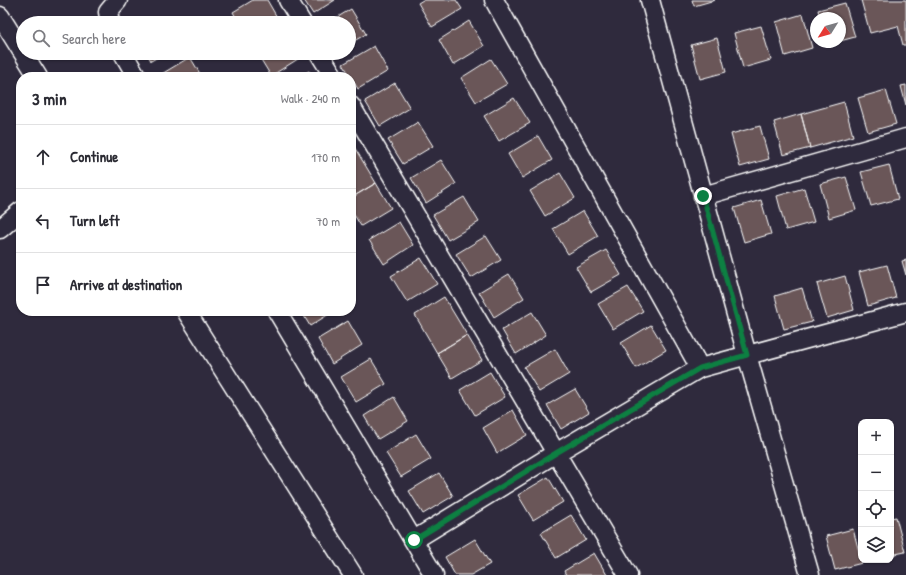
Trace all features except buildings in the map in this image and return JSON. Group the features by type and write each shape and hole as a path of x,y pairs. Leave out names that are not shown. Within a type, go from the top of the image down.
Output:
{"street":[{"path":"109,16 108,12 118,0"},
{"path":"288,0 298,16"},
{"path":"494,0 700,368"},
{"path":"650,0 747,355 810,575"},
{"path":"0,16 16,42"},
{"path":"27,60 35,72"},
{"path":"127,60 135,72"},
{"path":"324,60 331,72"},
{"path":"356,114 628,575"},
{"path":"703,196 906,138"},
{"path":"0,229 16,215"},
{"path":"414,540 556,453 700,368 906,312"},
{"path":"189,316 353,575"},
{"path":"280,316 434,575"}],"route":[{"path":"414,540 556,453 700,368 747,355 703,196"}]}
